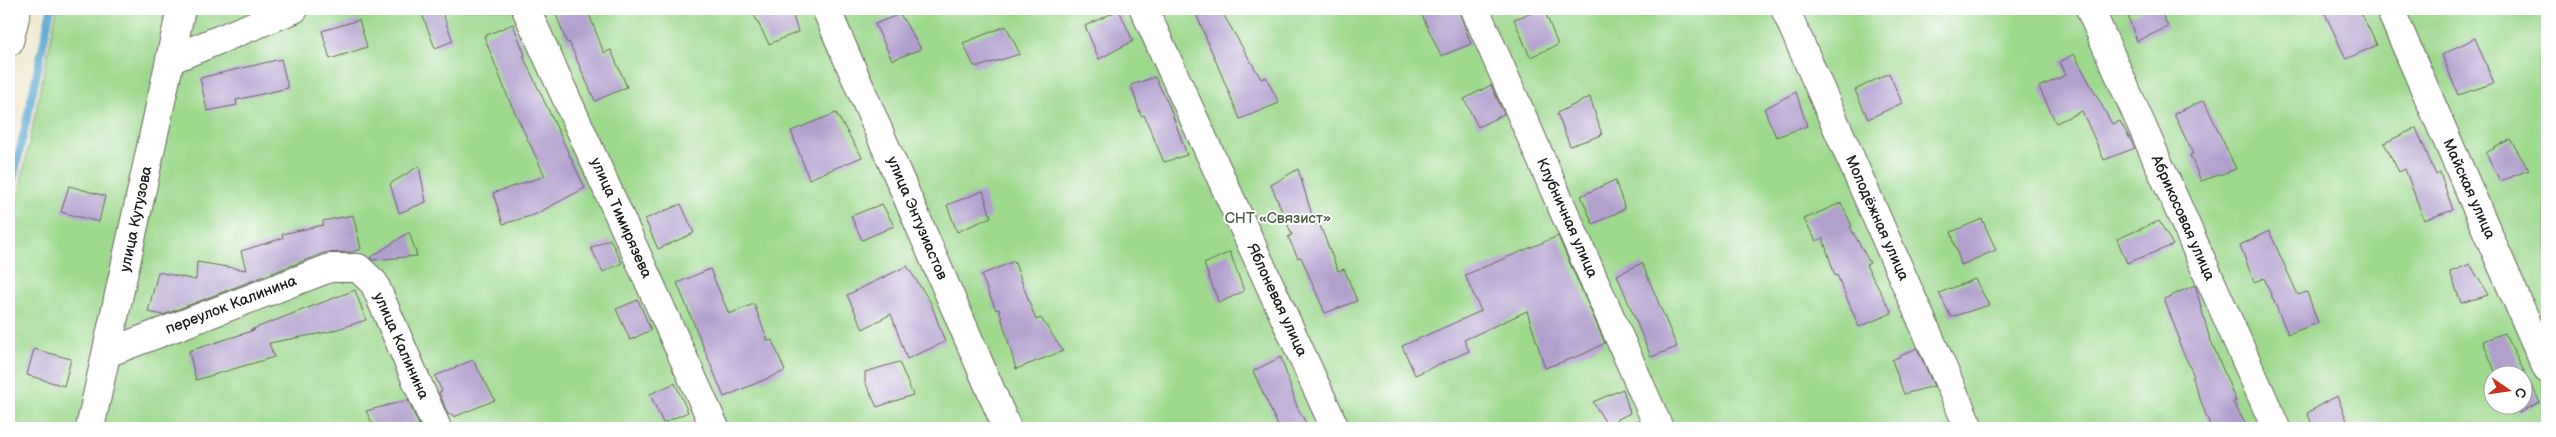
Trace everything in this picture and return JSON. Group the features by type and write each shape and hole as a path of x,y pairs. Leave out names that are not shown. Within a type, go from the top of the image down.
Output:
{"street":[{"path":"9,42 17,9"},
{"name":"улица Кутузова","path":"90,428 172,59 181,9"},
{"path":"172,59 294,9"},
{"name":"улица Тимирязева","path":"526,9 716,428"},
{"name":"улица Энтузиастов","path":"826,9 1007,428"},
{"name":"Яблоневая улица","path":"1144,9 1335,428"},
{"name":"Клубничная улица","path":"1475,9 1659,428"},
{"name":"Молодёжная улица","path":"1785,9 1969,428"},
{"name":"Абрикосовая улица","path":"2090,9 2276,428"},
{"name":"Майская улица","path":"2390,9 2547,369"},
{"name":"переулок Калинина","path":"107,353 330,268 358,268"},
{"name":"улица Калинина","path":"358,268 374,283 437,428"}],"green space":[{"name":"СНТ «Связист»","path":"57,9 2547,9 2547,428 9,428 9,239"}],"building":[{"path":"441,9 453,41 435,48 422,14"},
{"path":"554,9 587,9 604,53 611,50 627,87 595,101 569,42 567,43"},
{"path":"751,9 791,9 798,32 769,44"},
{"path":"1194,9 1220,9 1261,79 1266,77 1279,103 1240,119"},
{"path":"1419,9 1458,9 1471,44 1441,56"},
{"path":"1544,9 1558,45 1530,57 1514,19"},
{"path":"2146,9 2160,9 2168,27 2137,41 2128,17"},
{"path":"2323,9 2359,9 2377,45 2346,59"},
{"path":"1119,10 1133,41 1099,59 1085,26"},
{"path":"900,14 921,49 892,60 875,24"},
{"path":"359,20 367,47 330,59 322,31"},
{"path":"513,24 525,55 523,56 585,188 534,215 503,224 493,193 545,176 509,100 484,36"},
{"path":"1006,26 1020,54 981,66 974,66 963,43"},
{"path":"2475,38 2494,83 2458,95 2442,55"},
{"path":"2074,54 2112,124 2120,121 2135,148 2104,160 2082,111 2056,123 2039,87 2066,75 2060,62"},
{"path":"281,59 288,88 236,100 237,105 207,111 200,78"},
{"path":"1889,73 1902,103 1868,119 1855,90"},
{"path":"1155,77 1169,105 1187,155 1164,162 1144,115 1141,116 1131,85"},
{"path":"1491,85 1504,114 1478,127 1464,99"},
{"path":"1796,92 1807,126 1776,137 1764,109"},
{"path":"1590,97 1602,135 1570,146 1557,113"},
{"path":"2204,100 2236,169 2201,181 2190,155 2193,154 2174,114"},
{"path":"836,113 862,157 809,179 791,131"},
{"path":"2416,128 2436,175 2440,173 2453,210 2424,220 2405,169 2399,172 2384,143"},
{"path":"2510,139 2529,170 2500,181 2486,153"},
{"path":"419,166 426,202 399,213 390,184"},
{"path":"1298,169 1315,225 1319,223 1338,271 1344,269 1357,301 1325,313 1301,257 1298,258 1288,237 1292,235 1271,185"},
{"path":"1615,180 1625,209 1593,224 1581,196"},
{"path":"69,186 105,196 99,222 61,212"},
{"path":"983,191 991,217 957,232 947,205"},
{"path":"1841,203 1852,226 1850,227 1870,263 1866,265 1892,313 1859,327 1837,275 1835,276 1823,238 1816,241 1804,219"},
{"path":"681,204 694,233 658,249 645,219"},
{"path":"882,204 894,226 862,240 851,216"},
{"path":"353,215 361,249 352,252 324,253 163,315 148,312 158,272 196,280 197,262 246,270 241,251 283,238 282,234 323,225 323,221"},
{"path":"1982,219 1996,250 1961,265 1951,232"},
{"path":"2159,221 2173,245 2127,263 2117,239"},
{"path":"2269,231 2298,295 2307,292 2318,323 2288,334 2264,278 2254,282 2240,245"},
{"path":"409,232 417,256 373,260 370,258"},
{"path":"1558,236 1605,343 1584,354 1545,368 1527,311 1464,340 1469,351 1415,375 1402,346 1481,311 1465,275"},
{"path":"610,239 622,263 603,272 591,248"},
{"path":"1230,252 1244,291 1219,303 1204,264"},
{"path":"1014,261 1036,320 1041,318 1063,351 1016,369 999,309 996,310 981,275"},
{"path":"1642,263 1677,347 1651,357 1617,275"},
{"path":"2470,264 2488,295 2461,303 2450,272"},
{"path":"907,266 931,303 945,342 907,359 891,314 863,329 847,295"},
{"path":"710,269 729,314 754,304 768,341 772,340 785,371 724,397 677,283"},
{"path":"1975,279 1989,305 1951,317 1939,293"},
{"path":"2195,285 2209,336 2236,401 2233,402 2248,428 2211,428 2192,377 2194,376 2178,341 2180,340 2164,299"},
{"path":"355,290 366,320 328,332 269,343 274,357 196,380 189,351 255,330 250,330"},
{"path":"638,300 651,330 630,340 616,309"},
{"path":"2504,333 2520,364 2492,364 2483,341"},
{"path":"1917,348 1934,386 1904,394 1892,360"},
{"path":"34,349 71,359 64,386 27,375"},
{"path":"1281,357 1297,407 1309,428 1279,428 1253,371"},
{"path":"473,360 495,400 454,417 452,414 448,415 439,392 442,391 435,376"},
{"path":"899,362 913,395 877,407 865,382 865,372"},
{"path":"675,383 688,412 663,423 650,394"},
{"path":"1623,389 1630,413 1607,425 1593,402"},
{"path":"2534,390 2540,402 2534,405"},
{"path":"2337,396 2348,423 2338,428 2314,428 2307,413"},
{"path":"408,400 419,425 411,428 375,428 366,411"}],"waterway":[{"path":"9,200 51,9"}]}
